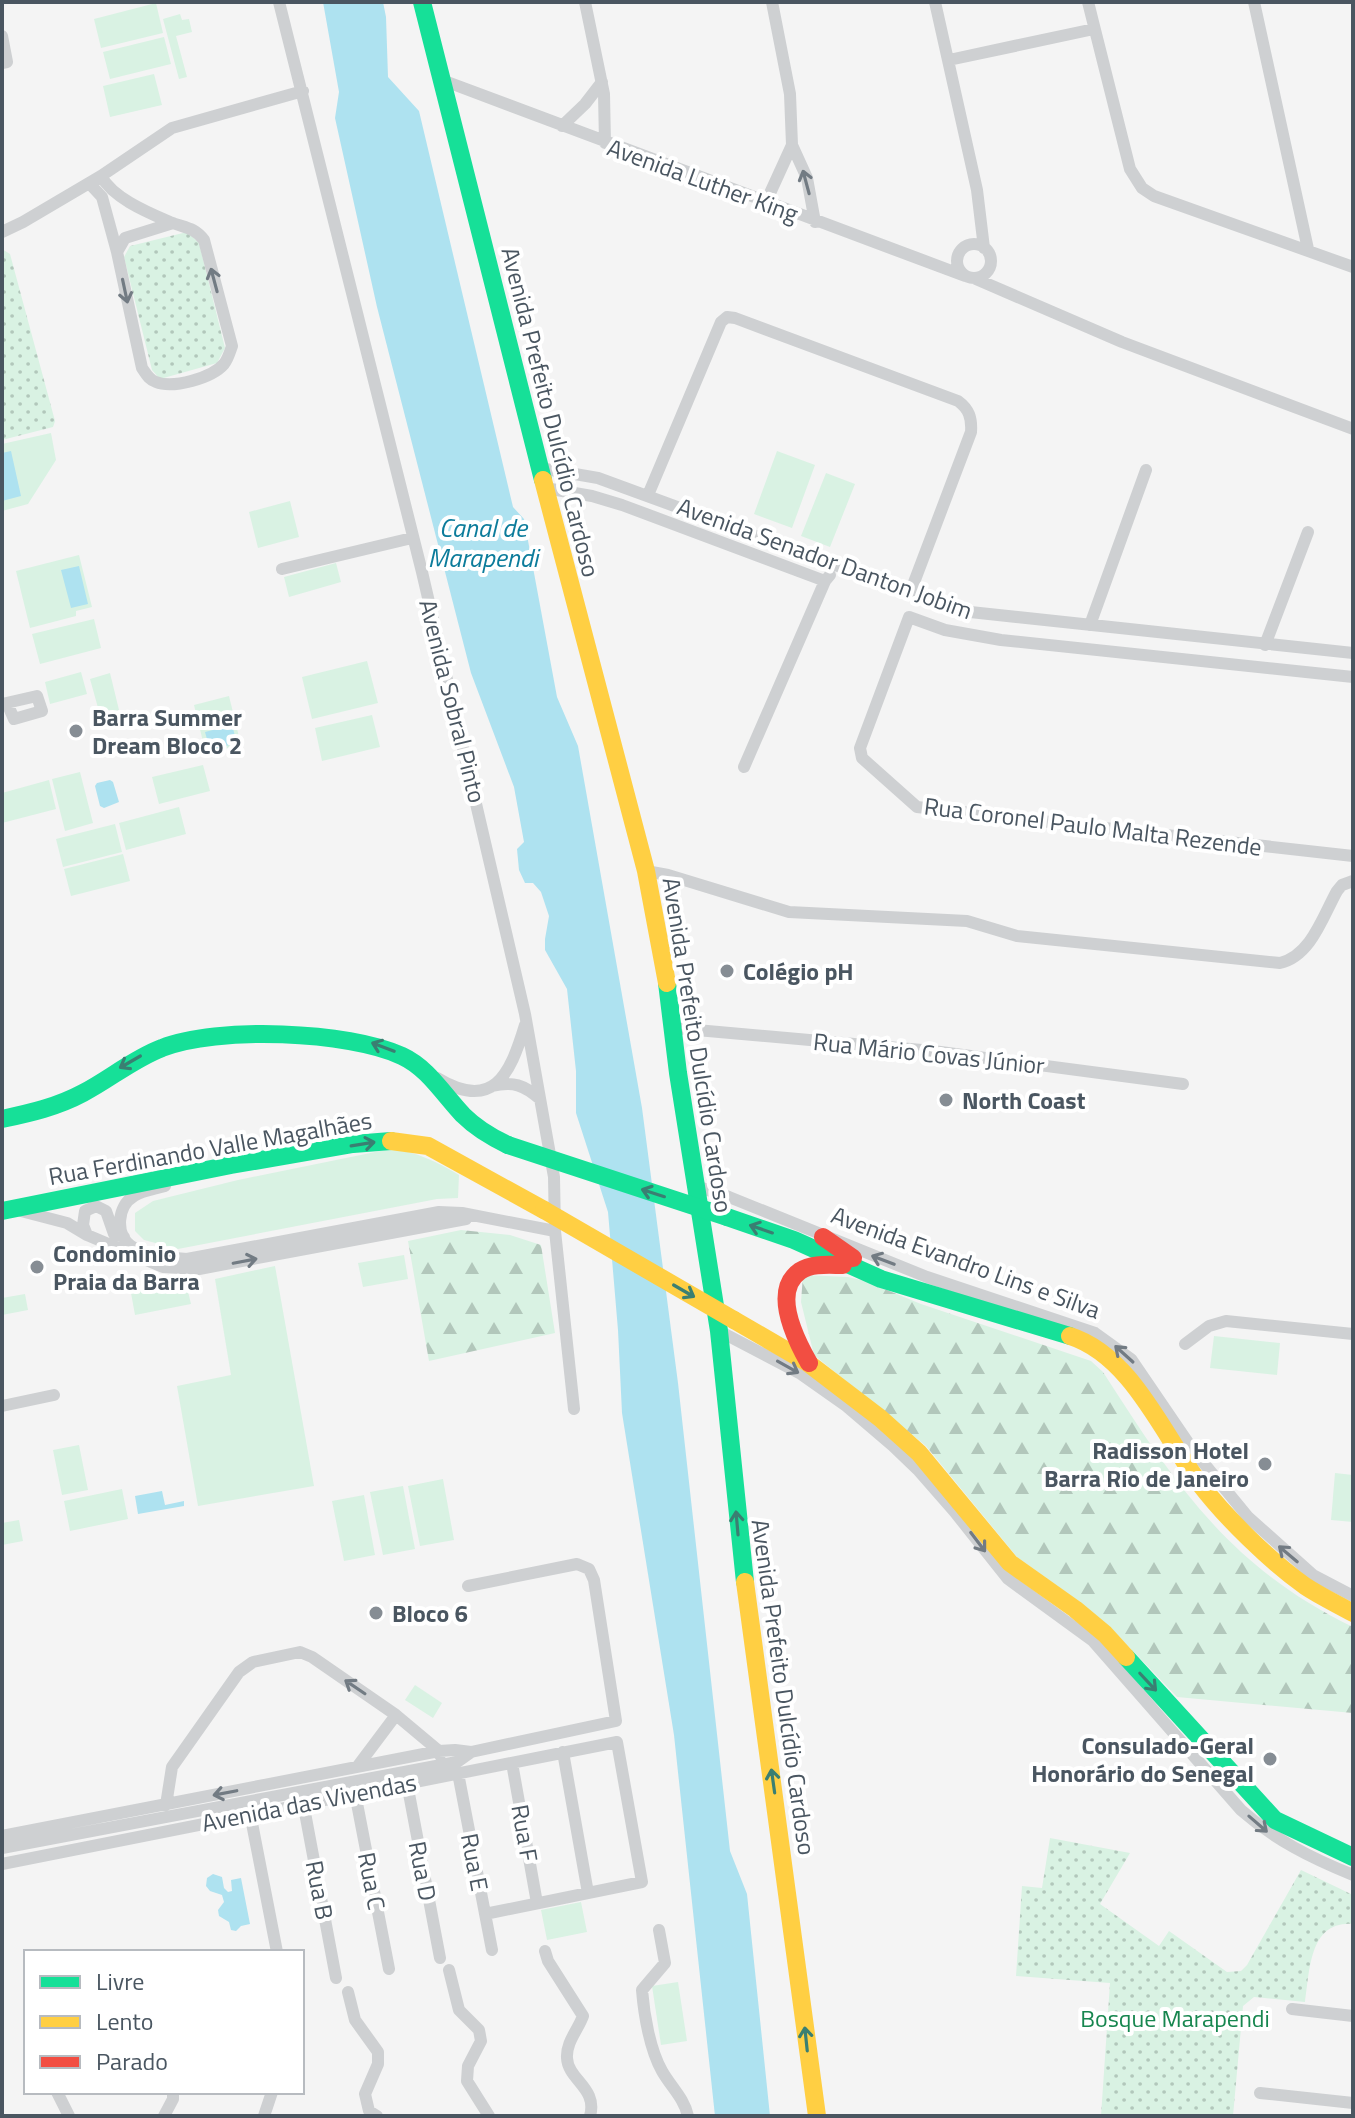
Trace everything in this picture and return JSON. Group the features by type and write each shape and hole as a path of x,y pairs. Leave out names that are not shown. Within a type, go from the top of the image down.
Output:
{"street":[{"name":"Avenida Sobral Pinto","path":"279,2 491,859 526,1022 554,1177 555,1231 574,1409"},
{"name":"Avenida Prefeito Dulcídio Cardoso","path":"422,2 646,871 674,1028 696,1186 727,1326 738,1536 781,1830 817,2116"},
{"path":"585,2 602,82 605,143"},
{"path":"772,2 790,94 792,145 807,178 815,222"},
{"path":"935,2 977,190 984,248 991,257 990,269 982,277 970,277 958,267 960,251 969,245 984,248"},
{"path":"1088,2 1130,169 1142,188 1154,196 1353,267"},
{"path":"1254,2 1308,249"},
{"path":"949,60 1094,29"},
{"path":"2,36 7,62 2,63"},
{"name":"Avenida Luther King","path":"442,80 815,222 970,277 1122,342 1353,429"},
{"path":"562,126 602,82"},
{"path":"2,232 95,179 172,128 303,91"},
{"path":"766,202 792,145"},
{"path":"95,179 109,190 173,223 196,231 204,240 232,346 222,366 213,372 171,384 156,383 148,378 142,368 117,252 95,179"},
{"path":"117,252 125,238 173,223"},
{"path":"648,495 721,322 727,317 958,401 971,416 971,432 910,593"},
{"name":"Avenida Senador Danton Jobim","path":"540,468 594,477 648,495 961,611 1353,653"},
{"path":"1090,625 1146,470"},
{"name":"Avenida Senador Danton Jobim","path":"545,488 622,505 825,581"},
{"path":"1265,645 1308,532"},
{"path":"282,569 412,538"},
{"path":"744,767 825,581 838,566"},
{"name":"Avenida Senador Danton Jobim","path":"860,748 909,617 945,630 1001,640 1353,677"},
{"path":"1001,640 1004,617"},
{"path":"1162,657 1166,634"},
{"name":"Rua Coronel Paulo Malta Rezende","path":"860,748 862,758 917,807 1353,856"},
{"path":"646,871 789,912 967,921 1017,936 1280,963 1291,961 1303,951 1337,891 1342,885 1353,881"},
{"path":"491,1086 503,1076 513,1061 526,1022"},
{"name":"Rua Mário Covas Júnior","path":"674,1028 933,1051 1183,1084"},
{"path":"2,1119 63,1102 161,1046 182,1039 205,1037 362,1040 394,1052 465,1092 507,1083 520,1085 540,1099"},
{"name":"Avenida Evandro Lins e Silva","path":"425,1071 472,1127 508,1145 794,1240 881,1279 1086,1341 1118,1366 1201,1485 1242,1531 1305,1586 1353,1613"},
{"name":"Rua Ferdinando Valle Magalhães","path":"7,1210 258,1160 387,1139 401,1140 428,1146 544,1210 727,1326 808,1363"},
{"path":"188,1173 166,1186 133,1196 127,1202 120,1219 128,1244 144,1252 187,1259 439,1212 462,1213 555,1231"},
{"name":"Avenida Evandro Lins e Silva","path":"696,1186 927,1277 1095,1333 1131,1359 1193,1450 1248,1517 1313,1575 1353,1596"},
{"path":"87,1235 83,1217 85,1211 96,1206 106,1211 114,1234 124,1237"},
{"path":"7,1210 52,1217 145,1261 179,1270 199,1269 474,1217"},
{"path":"306,1249 323,1240 381,1229 389,1221"},
{"path":"823,1237 881,1279"},
{"path":"845,1405 808,1363 794,1333 787,1295 794,1274 811,1266 846,1264"},
{"path":"964,1305 1027,1310"},
{"path":"1185,1344 1209,1326 1226,1321 1353,1334"},
{"path":"727,1326 845,1405 919,1471 994,1563 1023,1591 1093,1641 1228,1782 1275,1820 1353,1857"},
{"path":"808,1363 919,1453 1010,1563 1105,1634 1185,1734"},
{"path":"2,1406 54,1395"},
{"path":"994,1563 1033,1580"},
{"path":"2,1836 166,1805 192,1806 440,1758 455,1750 471,1752 615,1722 617,1717 594,1580 589,1569 577,1564 468,1586"},
{"path":"166,1805 172,1767 239,1672 253,1662 300,1652 312,1657 396,1715 440,1758"},
{"path":"357,1767 396,1715"},
{"name":"Avenida das Vivendas","path":"2,1864 617,1742 642,1882 588,1893"},
{"path":"485,1914 588,1893 563,1752"},
{"path":"2,1848 357,1767 440,1758"},
{"name":"Rua F","path":"512,1763 537,1903"},
{"name":"Rua E","path":"458,1773 492,1950"},
{"path":"1228,1782 1249,1817 1285,1844 1353,1875"},
{"name":"Rua D","path":"407,1783 440,1958"},
{"name":"Rua C","path":"355,1793 389,1969"},
{"name":"Rua B","path":"303,1802 336,1978"},
{"path":"250,1813 277,1950"},
{"path":"659,1930 665,1963 642,1990 643,2001 660,2068 677,2091 688,2116"},
{"path":"545,1951 548,1961 583,2016 569,2046 567,2059 592,2101 590,2116"},
{"path":"449,1970 459,2010 479,2030 481,2041 468,2066 467,2081 489,2116"},
{"path":"348,1992 355,2020 378,2052 378,2064 365,2094 369,2111 377,2116"},
{"path":"1292,2009 1353,2016"},
{"path":"1260,2093 1353,2103"},
{"path":"58,2094 69,2116"},
{"path":"164,2116 173,2094"},
{"path":"264,2116 271,2094"}],"green space":[{"path":"156,3 163,33 101,48 94,19"},
{"path":"180,14 182,20 189,19 192,32 176,36 187,77 179,79 163,19"},
{"path":"164,37 171,64 110,79 103,52"},
{"path":"154,74 162,105 110,117 103,86"},
{"path":"187,232 199,243 225,348 217,363 160,379 152,370 124,257 130,246"},
{"path":"2,249 10,254 55,421 53,427 2,440"},
{"path":"51,433 56,460 28,504 2,511 2,444"},
{"path":"777,451 815,465 792,528 754,514"},
{"path":"826,473 855,484 830,547 801,536"},
{"path":"290,501 299,537 258,548 249,512"},
{"path":"79,555 92,607 76,611 76,616 30,628 16,571"},
{"path":"336,563 341,582 289,597 284,577"},
{"path":"94,619 101,648 40,664 32,634"},
{"path":"367,661 378,703 312,719 302,677"},
{"path":"81,672 87,694 50,704 45,682"},
{"path":"110,673 119,710 100,715 90,679"},
{"path":"229,696 241,745 206,754 194,705"},
{"path":"372,715 380,747 322,761 315,728"},
{"path":"203,765 210,791 159,804 152,777"},
{"path":"80,772 93,823 65,831 52,779"},
{"path":"49,780 56,809 2,823 2,793"},
{"path":"179,807 186,834 126,850 119,823"},
{"path":"115,824 122,852 63,867 56,839"},
{"path":"123,854 130,881 71,896 64,869"},
{"path":"390,1149 426,1158 459,1175 458,1198 437,1199 178,1249 144,1240 135,1231 135,1213 153,1201"},
{"path":"461,1230 510,1235 541,1245 555,1333 429,1361 408,1241"},
{"path":"404,1255 408,1279 363,1287 358,1263"},
{"path":"275,1266 314,1486 198,1506 177,1386 231,1375 215,1279"},
{"path":"803,1275 865,1281 921,1304 1091,1361 1103,1372 1155,1451 1208,1519 1272,1578 1353,1627 1353,1713 1177,1697 1111,1628 1017,1557 926,1446 814,1355 801,1302"},
{"path":"186,1283 191,1304 135,1315 131,1293"},
{"path":"25,1294 28,1310 2,1315 2,1298"},
{"path":"1214,1336 1280,1343 1277,1375 1210,1368"},
{"path":"79,1445 88,1490 62,1495 53,1450"},
{"path":"1335,1473 1353,1475 1353,1522 1331,1520"},
{"path":"443,1479 454,1540 420,1546 408,1486"},
{"path":"403,1486 415,1549 383,1555 370,1492"},
{"path":"122,1489 128,1519 70,1531 64,1501"},
{"path":"364,1495 375,1555 344,1561 332,1501"},
{"path":"19,1520 23,1541 2,1545 2,1523"},
{"path":"415,1685 442,1703 433,1718 405,1700"},
{"name":"Bosque Marapendi","path":"1050,1838 1130,1853 1100,1904 1159,1946 1169,1931 1227,1972 1241,1971 1247,1965 1301,1870 1353,1895 1353,1924 1328,1930 1314,1950 1305,2002 1254,1997 1243,2006 1233,2116 1101,2116 1110,1983 1016,1976 1022,1886 1042,1888"},
{"path":"581,1902 587,1932 547,1940 541,1910"},
{"path":"678,1982 687,2041 661,2045 652,1986"}],"water":[{"name":"Canal de Marapendi","path":"323,2 383,2 388,77 419,111 513,507 524,519 557,697 578,746 642,1108 678,1383 730,1851 747,1894 770,2116 715,2116 674,1735 622,1413 608,1212 576,1113 576,1071 567,989 545,950 549,916 541,892 533,883 525,883 519,870 517,849 524,842 514,787 471,673 377,307 335,118 339,92"},
{"path":"11,451 21,496 2,501 2,453"},
{"path":"79,566 88,604 71,608 61,570"},
{"path":"232,725 237,743 210,750 205,732"},
{"path":"110,780 119,802 104,808 100,806 95,786"},
{"path":"162,1491 165,1505 184,1501 184,1506 138,1514 135,1496"},
{"path":"213,1874 222,1877 228,1892 232,1891 231,1880 241,1878 250,1924 236,1931 231,1930 229,1922 219,1916 218,1910 224,1902 222,1895 206,1886 207,1878"}],"traffic: fast":[{"path":"422,2 543,480"},
{"path":"667,983 678,1073 719,1331 745,1582"},
{"path":"2,1119 73,1098 162,1048 215,1036 282,1034 350,1041 402,1056 427,1074 473,1124 508,1145"},
{"path":"2,1211 231,1165 353,1144 391,1141"},
{"path":"508,1145 727,1217"},
{"path":"727,1217 794,1240 881,1279 1070,1336"},
{"path":"1126,1657 1275,1820 1353,1857"}],"traffic: slow":[{"path":"543,480 646,871 667,983"},
{"path":"391,1141 428,1146 544,1210"},
{"path":"544,1210 734,1320"},
{"path":"734,1320 808,1363 880,1418 919,1453 1010,1563 1075,1609 1126,1657"},
{"path":"1070,1336 1092,1346 1129,1379 1200,1484 1249,1538 1305,1586 1353,1613"},
{"path":"745,1582 817,2116"}],"traffic: jam":[{"path":"823,1237 853,1258"},
{"path":"809,1363 789,1316 787,1291 792,1280 805,1268 843,1265"}],"place":[{"name":"Barra Summer Dream Bloco 2","path":"76,731"},
{"name":"Colégio pH","path":"727,971"},
{"name":"North Coast","path":"946,1100"},
{"name":"Condominio Praia da Barra","path":"37,1267"},
{"name":"Radisson Hotel Barra Rio de Janeiro","path":"1265,1464"},
{"name":"Bloco 6","path":"376,1613"},
{"name":"Consulado-Geral Honorário do Senegal","path":"1270,1759"}]}
